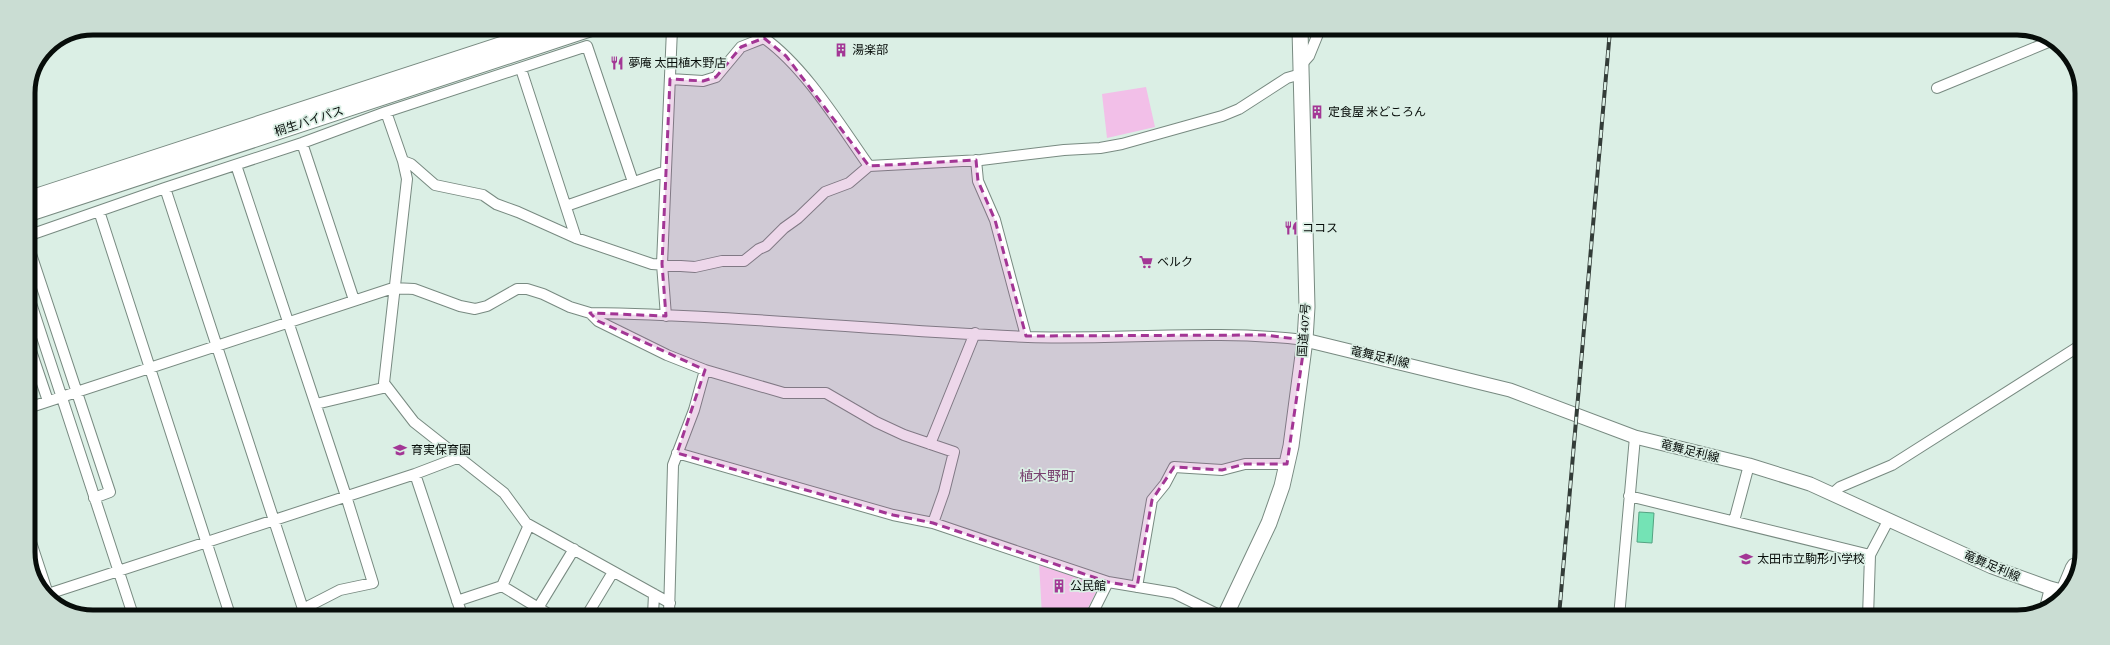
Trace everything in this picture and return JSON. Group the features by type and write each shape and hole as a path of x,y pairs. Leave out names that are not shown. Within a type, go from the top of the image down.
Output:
{"highway":[{"name":"桐生バイパス","path":"35,197 528,35"},
{"name":"桐生バイパス","path":"35,212 572,35"},
{"name":"国道407号","path":"1228,610 1269,523 1287,464 1305,340 1306,273 1300,35"}],"main road":[{"name":"竜舞足利線","path":"1305,340 1510,390 1635,437 1749,465 1833,493 1992,567 2058,590"}],"street":[{"path":"666,316 662,264 672,35"},
{"path":"403,161 411,164 435,185 483,195 496,204 518,212 576,238 652,264 695,267 722,261 744,261 759,249 766,246 825,192 849,183 870,166 976,160 1064,150 1100,148 1178,130 1239,109 1301,69 1309,56 1318,35"},
{"path":"670,79 703,81 716,77 741,47 764,38 786,56 818,94 870,166"},
{"path":"1937,88 2046,43"},
{"path":"35,234 165,188 302,143 386,112 521,69 587,46 633,182"},
{"path":"521,69 576,238"},
{"path":"386,112 403,161 407,179 393,288 384,383 414,422 457,458 504,493 529,525 670,603"},
{"path":"302,143 354,300"},
{"path":"976,160 978,181 995,220 1026,336"},
{"path":"236,165 316,404 373,583 340,590 307,610"},
{"path":"566,206 666,171"},
{"path":"165,188 303,610"},
{"path":"98,212 228,610"},
{"path":"35,266 110,492 94,498"},
{"path":"35,406 393,288 414,289 460,306 476,309 487,306 517,289 527,289 543,294 570,307 590,313 1026,336 1264,335 1305,340"},
{"path":"590,313 598,321 667,355 705,370 784,393 826,393 876,422 904,435 954,452 944,492 933,523"},
{"path":"35,316 131,610"},
{"path":"930,444 975,333"},
{"path":"1833,493 1840,487 1892,465 2075,349"},
{"path":"35,363 48,401"},
{"path":"669,610 673,465 694,410 705,370"},
{"path":"316,404 387,387"},
{"path":"1620,610 1635,437"},
{"path":"677,454 893,515 933,523 1108,582 1174,593 1209,610"},
{"path":"53,594 274,519 415,474 457,458"},
{"path":"1137,587 1152,500 1165,484 1174,467 1222,470 1245,464 1287,464"},
{"path":"1734,521 1749,465"},
{"path":"415,474 460,610"},
{"path":"1629,496 1870,555"},
{"path":"1868,610 1870,555 1889,519"},
{"path":"457,601 502,586 529,525"},
{"path":"538,608 574,550"},
{"path":"35,554 46,586"},
{"path":"2052,599 2074,564"},
{"path":"590,610 613,572"},
{"path":"1094,610 1108,582"},
{"path":"502,586 541,610"},
{"path":"653,610 654,594"}],"highlighted area":[{"path":"764,38 786,56 869,166 976,160 978,181 995,220 1026,336 1264,335 1305,340 1287,464 1245,464 1222,470 1174,467 1152,500 1137,587 1108,582 933,523 893,515 677,453 705,370 598,321 590,313 666,316 662,264 670,79 703,81 716,77 741,47"}],"shaded area":[{"path":"1146,87 1155,127 1107,138 1102,94"},
{"path":"1639,512 1654,513 1652,543 1637,542"},
{"path":"1039,562 1099,586 1087,610 1042,610"}],"railway":[{"path":"1560,610 1610,35"}],"place":[{"name":"湯楽部","path":"841,50"},
{"name":"夢庵 太田植木野店","path":"617,63"},
{"name":"定食屋 米どころん","path":"1317,112"},
{"name":"ココス","path":"1291,228"},
{"name":"ベルク","path":"1146,262"},
{"name":"育実保育園","path":"400,450"},
{"name":"太田市立駒形小学校","path":"1746,559"},
{"name":"公民館","path":"1059,586"}],"district":[{"name":"植木野町","path":"1047,476"}]}
